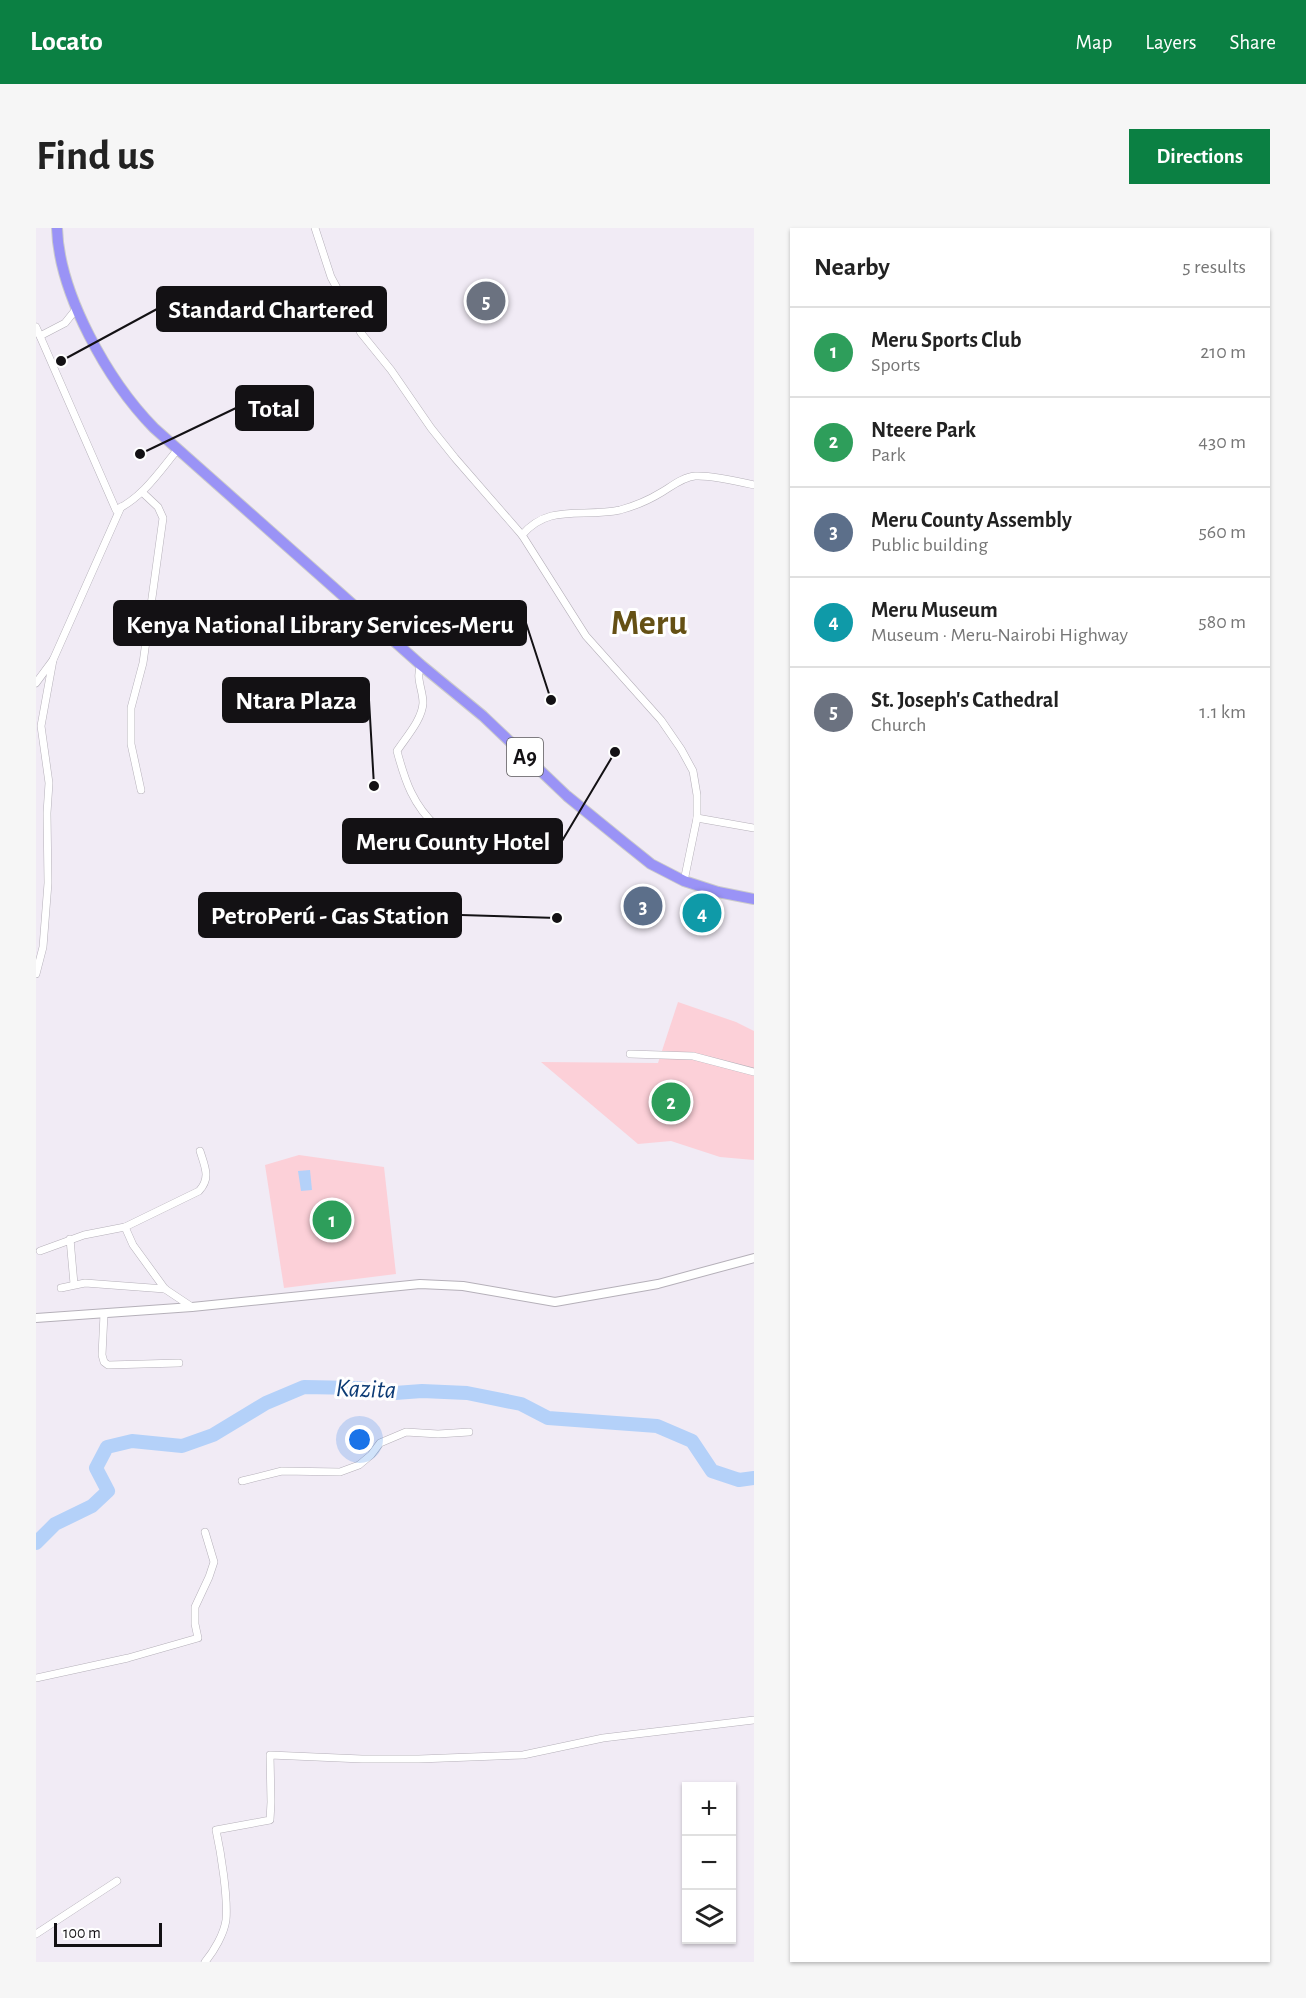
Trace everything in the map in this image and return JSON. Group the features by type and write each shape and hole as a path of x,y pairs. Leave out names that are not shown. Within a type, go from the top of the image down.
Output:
{"highway":[{"name":"A9","path":"57,228 64,274 91,338 138,411 177,449 320,573 421,665 483,716 567,796 651,864 684,881 718,892 754,899"}],"street":[{"path":"315,228 331,277 361,333 391,370 449,451 522,535 586,636 661,720 693,771 697,795 697,818 684,881"},
{"path":"40,336 65,323 77,308"},
{"path":"36,327 119,508"},
{"path":"36,683 53,660 119,508 142,492 177,449"},
{"path":"522,535 535,521 543,517 553,514 590,514 620,510 645,501 678,482 694,476 754,485"},
{"path":"141,790 131,744 131,708 143,663 163,518 159,507 142,492"},
{"path":"36,974 43,947 48,883 49,783 41,726 53,660"},
{"path":"421,665 418,677 423,705 421,715 397,751 405,782 414,801 437,827"},
{"path":"697,818 754,828"},
{"path":"630,1053 693,1056 754,1072"},
{"path":"40,1251 94,1232 124,1227 198,1191 206,1180 206,1171 200,1151"},
{"path":"124,1227 165,1289 192,1306"},
{"path":"70,1239 74,1284"},
{"path":"36,1318 104,1314 420,1284 462,1286 555,1302 657,1284 754,1258"},
{"path":"61,1288 74,1284 165,1289"},
{"path":"104,1314 102,1355 104,1362 108,1365 179,1364"},
{"path":"242,1481 282,1471 340,1472 359,1465 380,1443 406,1432 438,1434 470,1432"},
{"path":"36,1678 128,1658 198,1638 195,1607 214,1562 205,1533"},
{"path":"205,1962 221,1936 226,1920 221,1858 216,1830 270,1820 272,1802 270,1755 420,1759 523,1755 603,1738 754,1720"},
{"path":"36,1934 117,1881"}],"shaded area":[{"path":"678,1002 736,1022 754,1031 754,1160 720,1157 671,1141 638,1144 541,1062 658,1063"},
{"path":"299,1155 384,1167 396,1274 284,1288 265,1165"}],"water":[{"path":"310,1170 312,1190 301,1191 298,1171"}],"waterway":[{"name":"Kazita","path":"36,1543 55,1524 92,1506 108,1491 96,1468 107,1447 132,1441 182,1446 213,1435 266,1403 304,1387 358,1388 395,1393 422,1391 467,1393 521,1404 548,1418 657,1426 692,1441 712,1471 739,1480 754,1478"}],"place":[{"name":"St. Joseph's Cathedral","path":"486,301"},
{"name":"Standard Chartered","path":"61,361"},
{"name":"Total","path":"140,454"},
{"name":"Kenya National Library Services-Meru","path":"551,700"},
{"name":"Meru County Hotel","path":"615,752"},
{"name":"Ntara Plaza","path":"374,786"},
{"name":"Meru County Assembly","path":"643,906"},
{"name":"Meru Museum","path":"702,913"},
{"name":"PetroPerú - Gas Station","path":"557,918"},
{"name":"Nteere Park","path":"671,1102"},
{"name":"Meru Sports Club","path":"332,1220"}],"district":[{"name":"Meru","path":"649,623"}]}
